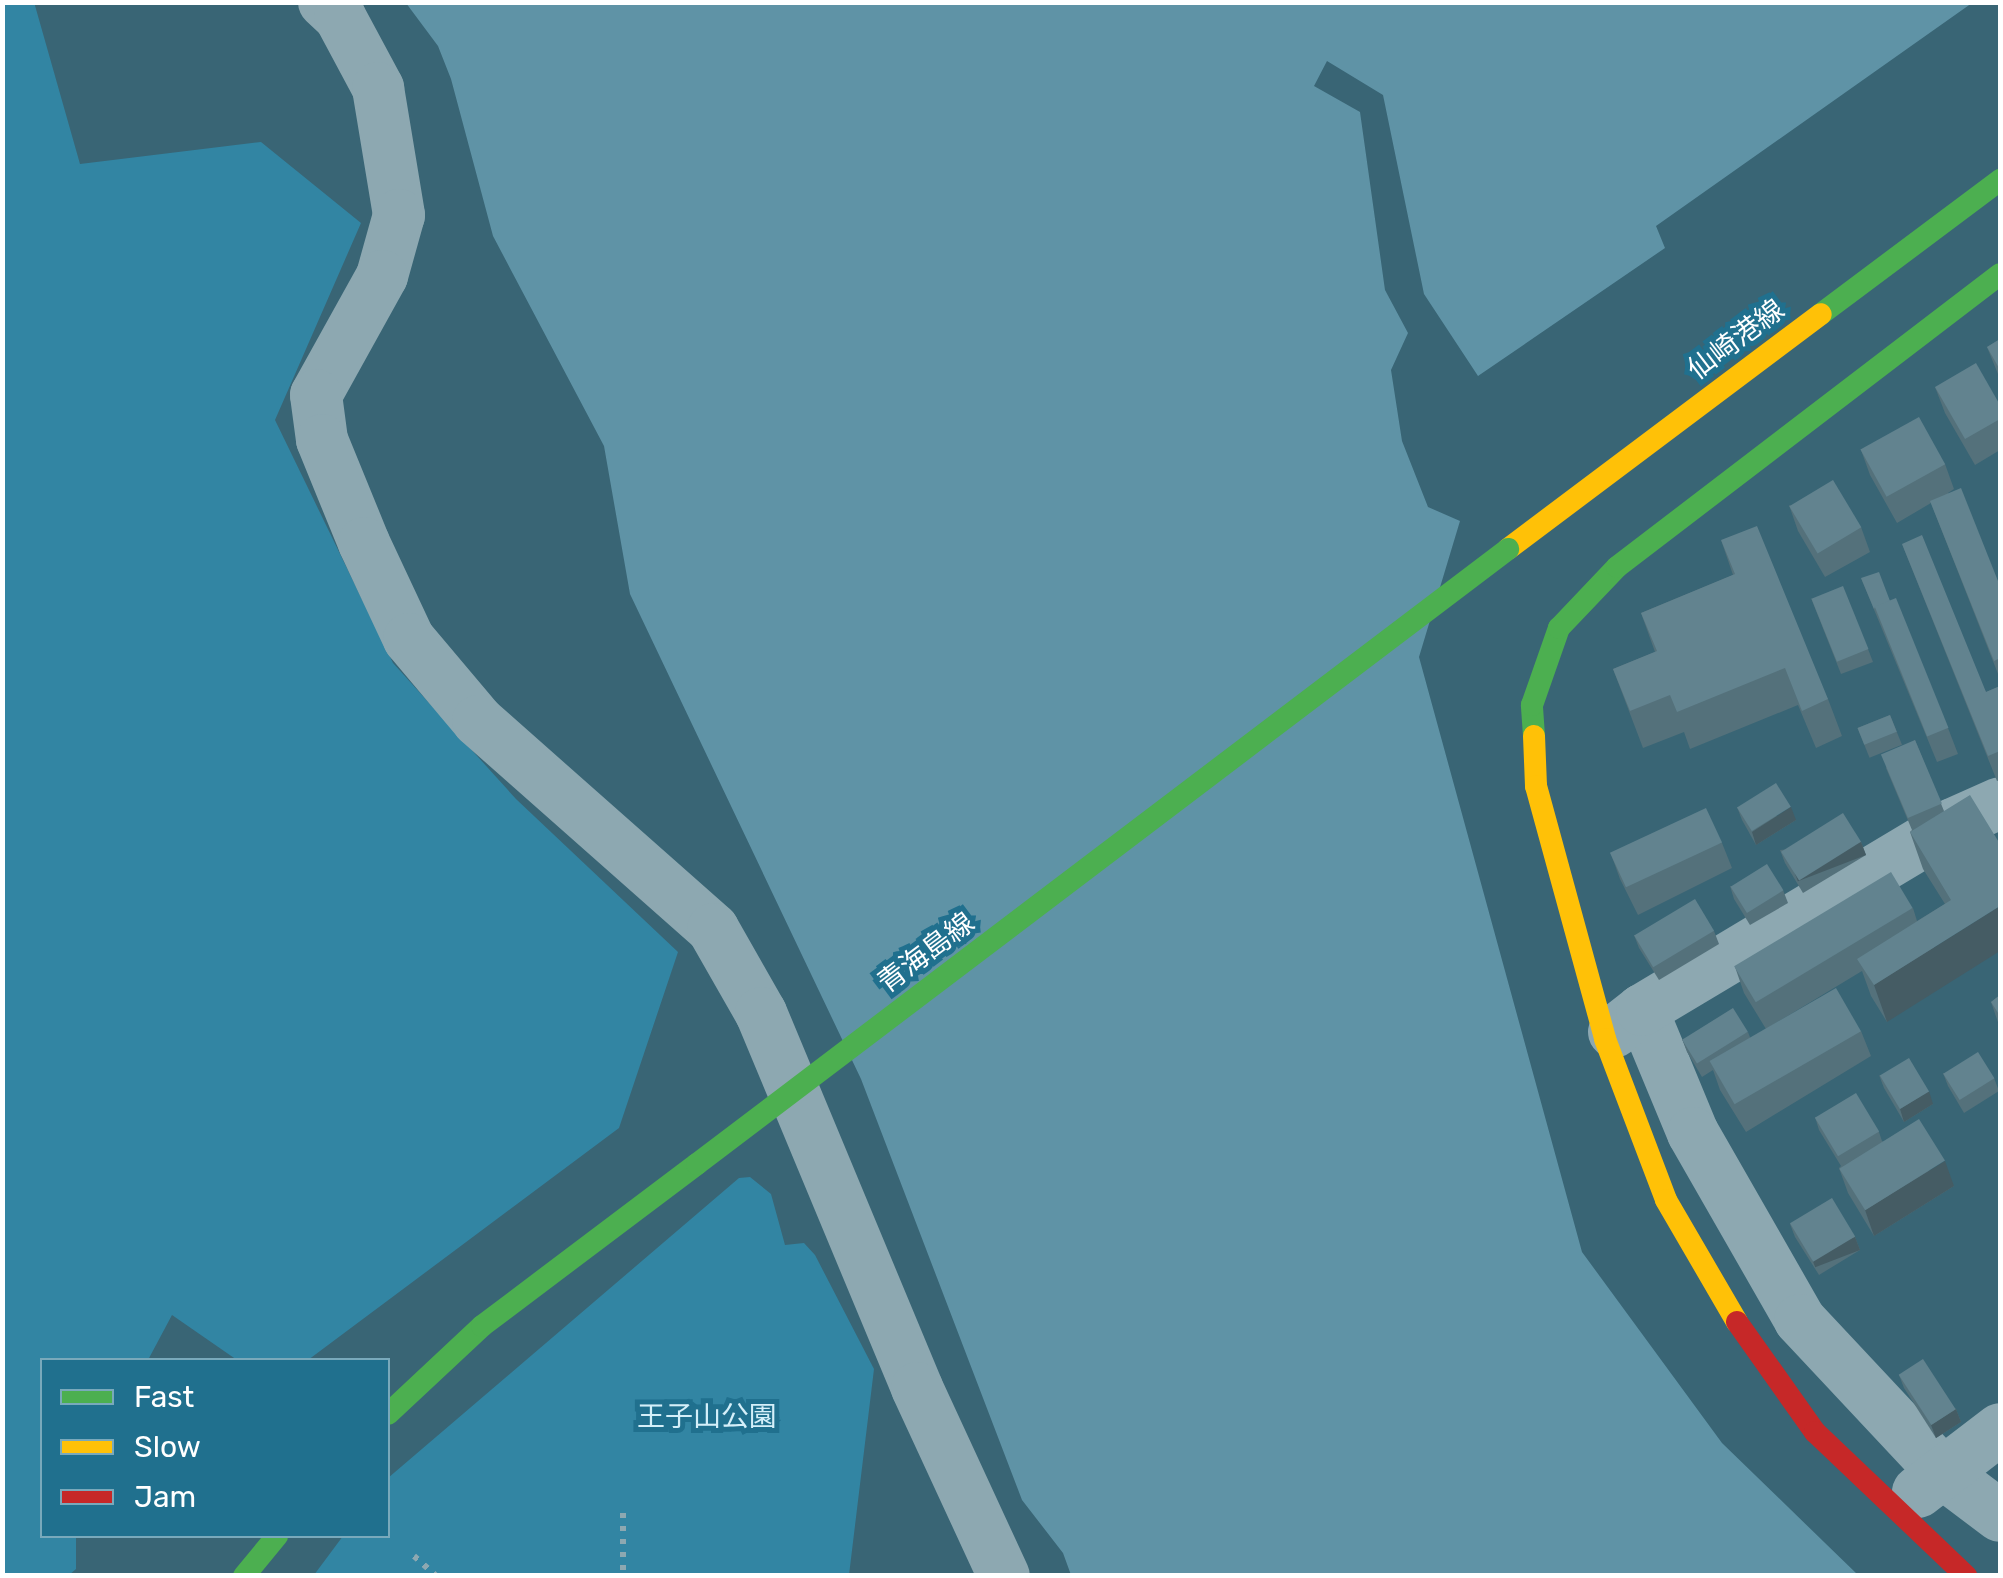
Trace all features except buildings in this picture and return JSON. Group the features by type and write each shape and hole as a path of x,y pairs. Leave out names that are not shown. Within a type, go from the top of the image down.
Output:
{"main road":[{"name":"仙崎港線","path":"1508,548 2000,180"},
{"path":"1966,1576 1893,1511 1814,1432 1730,1313 1666,1200 1624,1025 1536,786 1532,705 1559,628 1616,567 2000,274"},
{"name":"青海島線","path":"390,1412 482,1326 1508,548"},
{"path":"244,1576 275,1538"}],"street":[{"path":"324,2 340,17 378,88 399,215 382,276 316,394 322,440 364,543 408,639 478,720 713,929 761,1013 917,1388 1004,1576"},
{"path":"2000,803 1953,824 1624,1025 1692,1133 1800,1320 1943,1473 2000,1516"},
{"path":"1893,1511 2000,1429"}],"path":[{"path":"623,1514 623,1576"},
{"path":"414,1556 436,1576"}],"green space":[{"path":"34,2 80,164 261,142 361,223 275,420 393,663 516,799 678,952 619,1128 311,1358 234,1358 172,1315 149,1358 40,1358 40,1538 76,1538 76,1569 69,1575 3,1576 2,3"},
{"name":"王子山公園","path":"750,1177 771,1194 785,1245 804,1243 815,1255 874,1369 849,1575 314,1575 342,1538 390,1538 390,1476 739,1178"}],"shaded area":[{"path":"406,3 1972,3 1656,226 1665,248 1478,376 1424,294 1383,95 1327,61 1314,86 1360,112 1385,290 1408,333 1391,370 1402,441 1428,507 1460,521 1419,657 1582,1252 1722,1443 1858,1575 1071,1575 1063,1553 1022,1500 861,1079 630,594 604,446 493,236 451,79 438,46"}],"traffic: fast":[{"path":"1821,314 2000,180"},
{"path":"1534,736 1532,705 1559,628 1617,567 2000,274"},
{"path":"697,1164 1508,549"},
{"path":"390,1412 482,1326 697,1164"},
{"path":"244,1576 275,1538"}],"traffic: slow":[{"path":"1508,549 1821,314"},
{"path":"1534,736 1536,786 1605,1039 1666,1200 1737,1322"}],"traffic: jam":[{"path":"1737,1322 1815,1432 1966,1576"}]}
